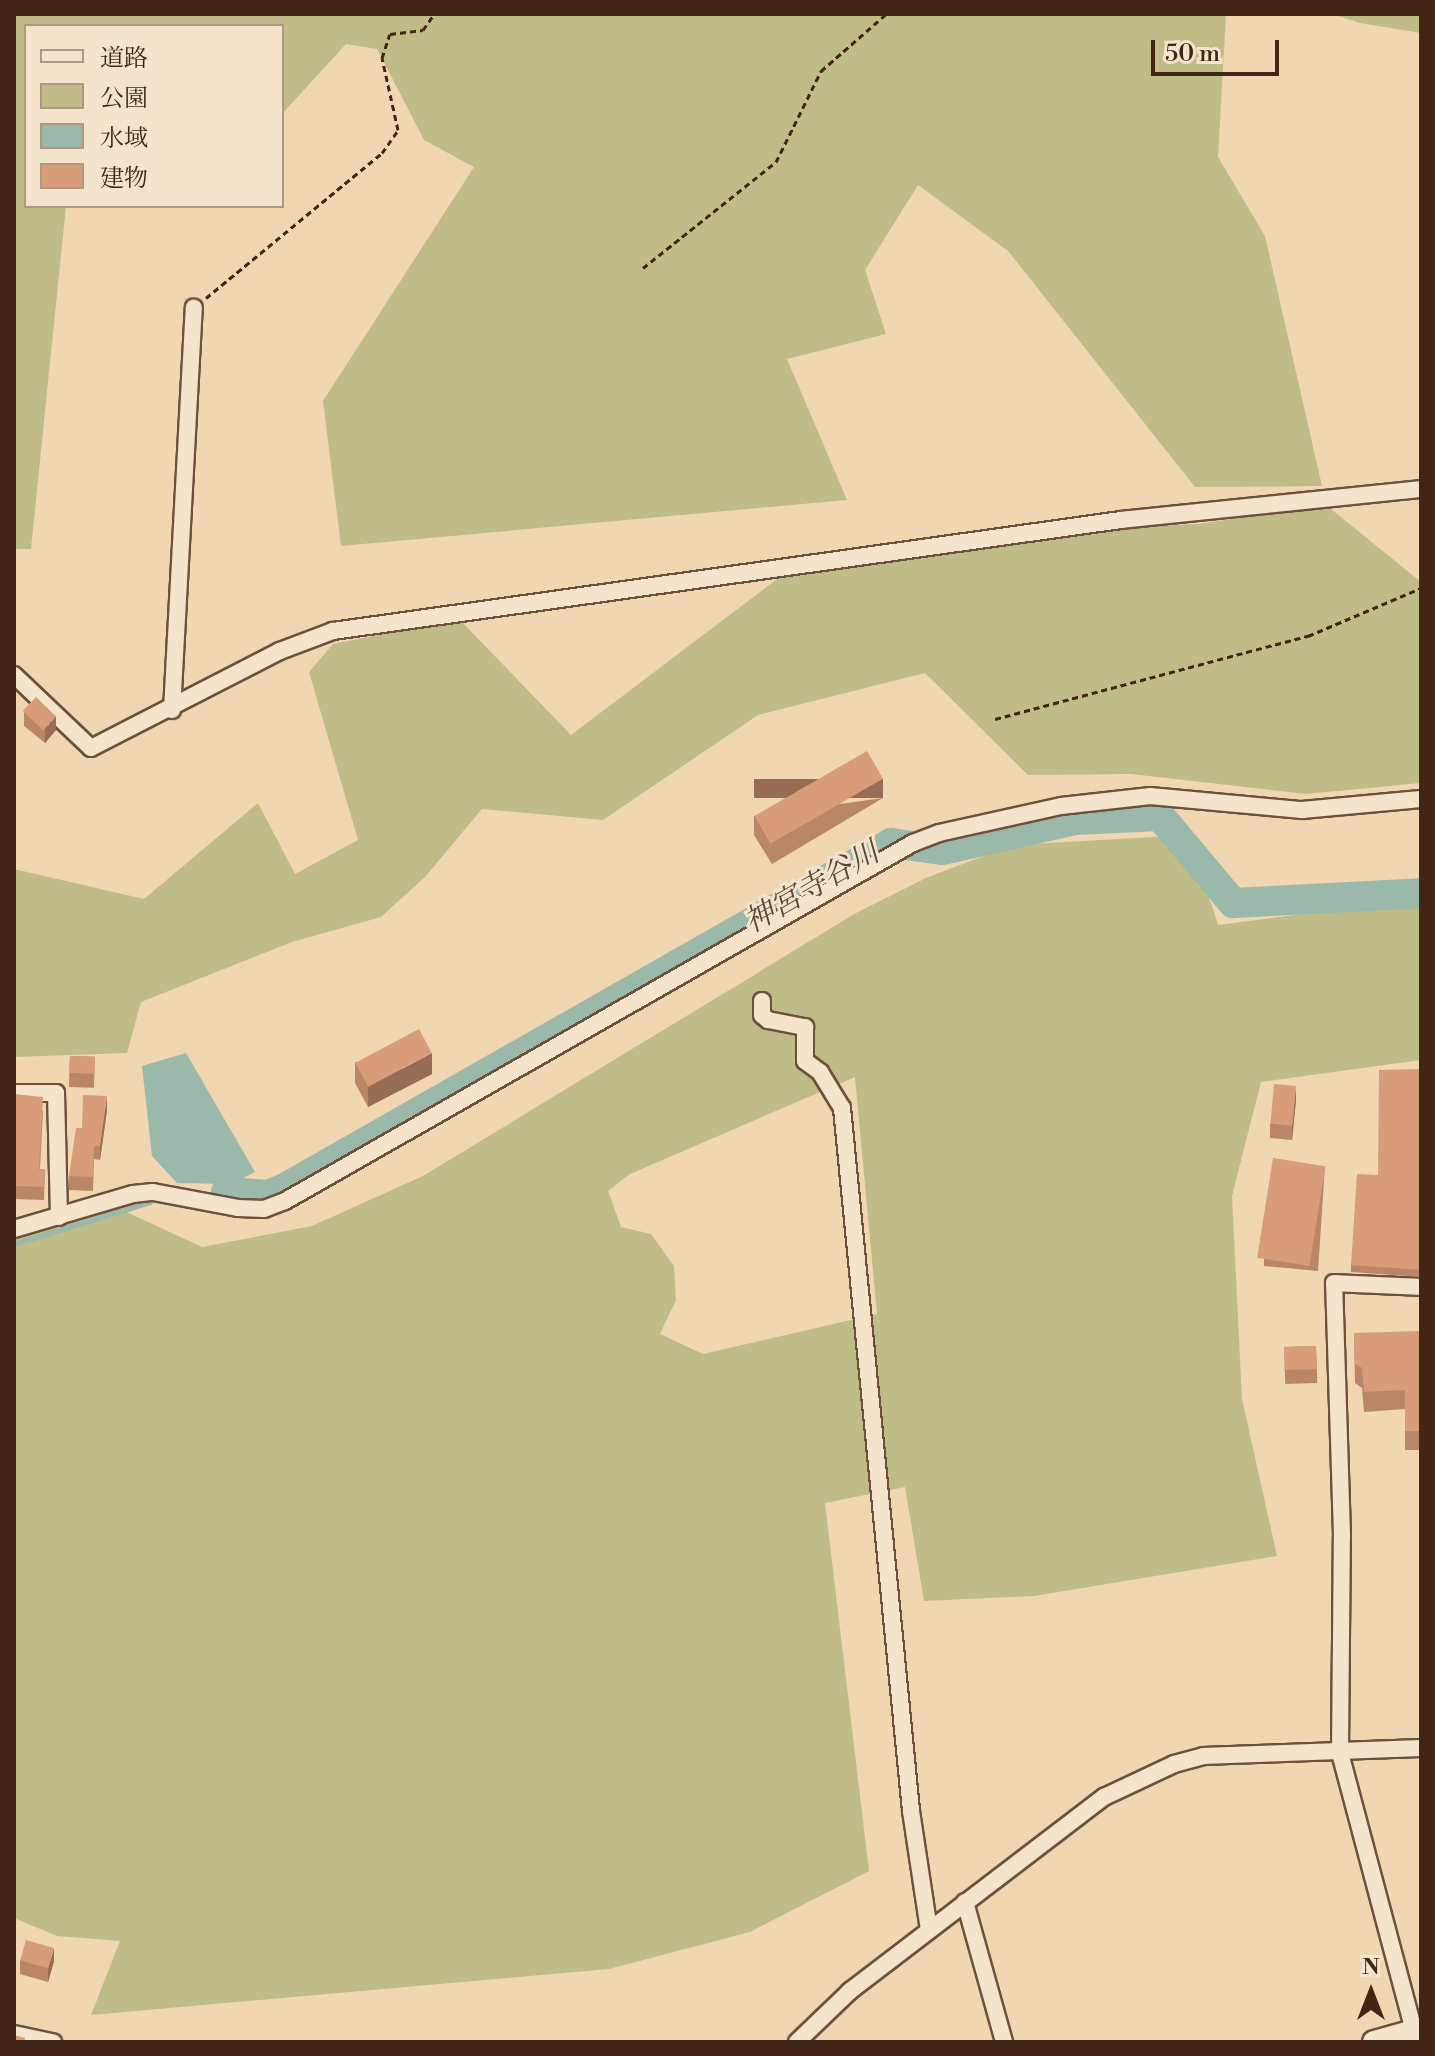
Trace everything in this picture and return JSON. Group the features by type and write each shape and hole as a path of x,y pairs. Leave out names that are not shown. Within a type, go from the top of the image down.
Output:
{"main road":[{"path":"1374,2042 1418,2030"}],"street":[{"path":"172,710 194,308"},
{"path":"14,675 91,748 172,710 280,651 333,631 1121,520 1421,489"},
{"path":"14,1229 153,1192 238,1208 264,1209 285,1201 871,867 939,833 1061,806 1150,796 1302,810 1421,799"},
{"path":"762,1001 768,1020 805,1027 805,1061 820,1072 842,1108 911,1811 929,1930"},
{"path":"14,1093 56,1093 59,1217"},
{"path":"1418,2030 1340,1752 1342,1535 1334,1283 1421,1287"},
{"path":"797,2042 850,1991 1104,1797 1174,1764 1203,1756 1421,1748"},
{"path":"965,1902 1004,2042"},
{"path":"14,2034 53,2042"}],"path":[{"path":"194,308 382,153 398,130 382,58 390,34 423,30 434,14"},
{"path":"643,268 776,162 821,71 886,14"},
{"path":"995,719 1308,636 1421,588"}],"green space":[{"path":"14,14 1226,14 1218,157 1265,236 1322,486 1195,487 1008,251 918,185 865,270 886,334 787,359 847,500 341,546 323,401 474,167 424,140 377,49 346,44 284,112 284,24 24,24 24,208 66,208 31,549 14,549"},
{"path":"1332,14 1421,14 1421,33 1360,23"},
{"path":"1326,505 1421,582 1421,783 1306,794 1131,774 1028,775 925,673 758,715 603,820 482,809 425,877 381,917 292,942 141,1002 127,1053 14,1057 14,869 144,899 258,803 295,874 358,840 309,672 333,644 459,619 571,735 780,577 988,534 1198,524"},
{"path":"1189,835 1218,925 1294,915 1421,882 1421,1060 1261,1082 1232,1196 1242,1399 1277,1556 1034,1596 924,1601 905,1487 825,1503 869,1871 750,1932 609,1969 91,2015 120,1941 57,1936 14,1918 14,1236 118,1208 202,1247 312,1226 423,1176 856,913 926,878 1012,845","holes":["855,1077 877,1314 703,1354 660,1334 676,1300 674,1266 651,1234 621,1227 608,1191 630,1174"]}],"water":[{"path":"186,1053 255,1172 231,1184 177,1183 152,1156 142,1066"}],"building":[{"path":"36,697 56,716 43,730 23,711"},
{"path":"867,751 883,779 770,844 754,816"},
{"path":"419,1029 432,1053 368,1087 355,1063"},
{"path":"70,1056 95,1057 94,1074 69,1073"},
{"path":"1421,1069 1421,1270 1351,1265 1357,1174 1378,1175 1379,1070"},
{"path":"1274,1084 1296,1086 1292,1126 1271,1124"},
{"path":"14,1094 43,1097 39,1169 45,1169 44,1187 14,1186"},
{"path":"83,1095 107,1096 100,1146 94,1146 93,1177 69,1176 76,1128 82,1128"},
{"path":"1273,1158 1325,1166 1310,1266 1257,1258"},
{"path":"1420,1331 1421,1431 1405,1431 1405,1390 1364,1392 1362,1368 1355,1364 1354,1333"},
{"path":"1316,1346 1317,1369 1285,1370 1284,1347"},
{"path":"26,1940 54,1948 48,1968 20,1960"},
{"path":"14,2035 25,2038 24,2042 14,2042"}],"waterway":[{"name":"神宮寺谷川","path":"226,1192 268,1195 283,1189 891,843 942,850 1075,820 1160,816 1233,903 1421,893"},
{"name":"神宮寺谷川","path":"14,1244 150,1202"}]}
